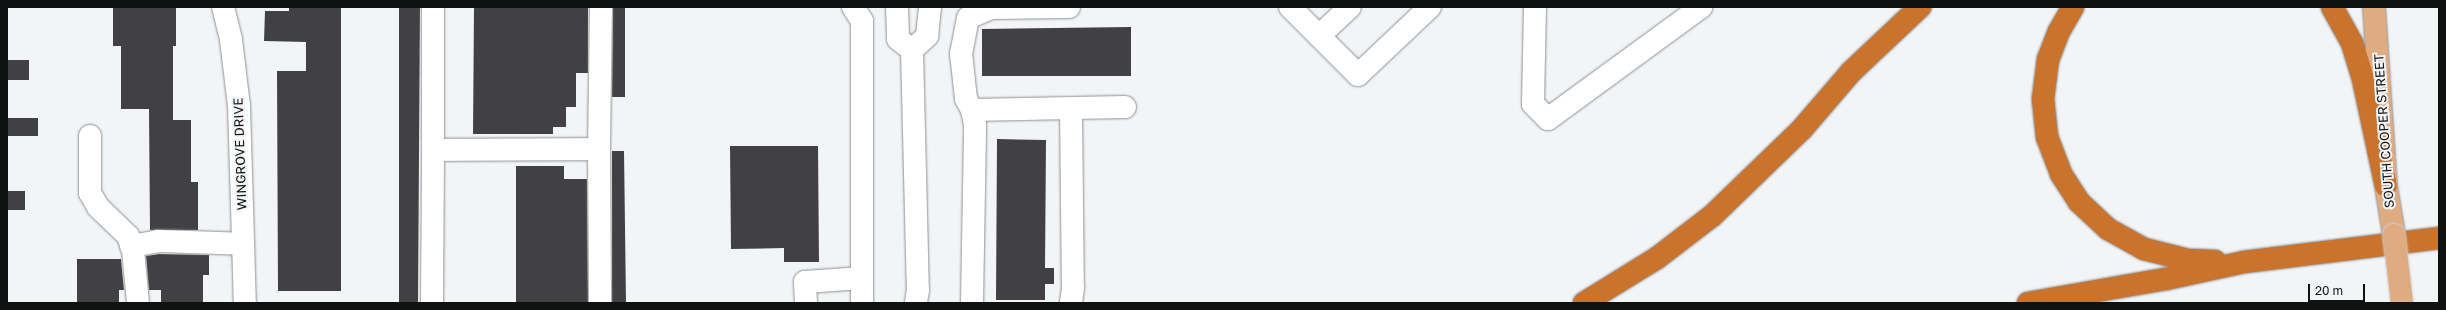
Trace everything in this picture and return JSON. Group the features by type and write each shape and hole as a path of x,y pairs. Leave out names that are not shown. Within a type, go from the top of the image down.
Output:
{"highway":[{"path":"1584,303 1657,258 1712,216 1802,128 1851,72 1920,7"},
{"path":"2073,7 2059,31 2048,59 2043,99 2047,137 2061,174 2079,202 2108,229 2144,249 2188,260 2244,262"},
{"path":"2332,7 2352,43 2363,79 2386,186"},
{"path":"2028,303 2166,279 2244,262 2439,238"}],"main road":[{"name":"SOUTH COOPER STREET","path":"2374,7 2386,186 2394,235 2402,303"}],"street":[{"name":"WINGROVE DRIVE","path":"223,7 231,40 239,106 245,303"},
{"path":"432,303 433,7"},
{"path":"600,7 600,303"},
{"path":"853,7 862,21 862,303"},
{"path":"897,7 898,39 912,50"},
{"path":"916,303 918,290 912,50 927,36 930,7"},
{"path":"972,303 975,125 972,110 966,99 961,53 968,18 979,10 990,8 1069,7"},
{"path":"1290,7 1358,75 1430,7"},
{"path":"1319,36 1350,7"},
{"path":"1535,7 1533,104 1548,119 1701,7"},
{"path":"972,110 1126,107"},
{"path":"1070,109 1073,288 1070,303"},
{"path":"90,136 90,193 98,208 128,236 131,246 138,303"},
{"path":"433,150 599,149"},
{"path":"131,246 158,241 243,244"},
{"path":"806,303 806,282 862,278"}],"building":[{"path":"113,7 176,7 176,46 173,46 173,120 191,120 191,182 198,182 198,230 150,230 149,109 121,109 121,46 113,46"},
{"path":"289,7 341,7 341,291 278,291 277,71 306,71 306,42 264,41 265,11 289,11"},
{"path":"399,7 420,7 418,303 399,303"},
{"path":"474,7 588,7 588,73 576,73 576,107 566,107 566,127 553,127 553,134 473,134"},
{"path":"613,7 625,7 625,97 612,97"},
{"path":"1131,27 1131,76 982,76 982,29"},
{"path":"7,60 29,60 29,80 7,80"},
{"path":"7,118 38,118 38,136 7,136"},
{"path":"997,139 1046,140 1045,268 1054,268 1054,284 1045,284 1045,300 996,300"},
{"path":"730,146 818,146 819,262 784,262 784,248 731,249"},
{"path":"612,151 624,151 626,303 612,303"},
{"path":"516,166 564,166 564,179 587,179 588,303 516,303"},
{"path":"7,191 25,191 25,210 7,210"},
{"path":"159,254 209,255 209,275 203,275 203,302 161,302 161,290 149,290 146,256"},
{"path":"77,259 121,259 124,290 119,290 119,303 77,303"}]}
